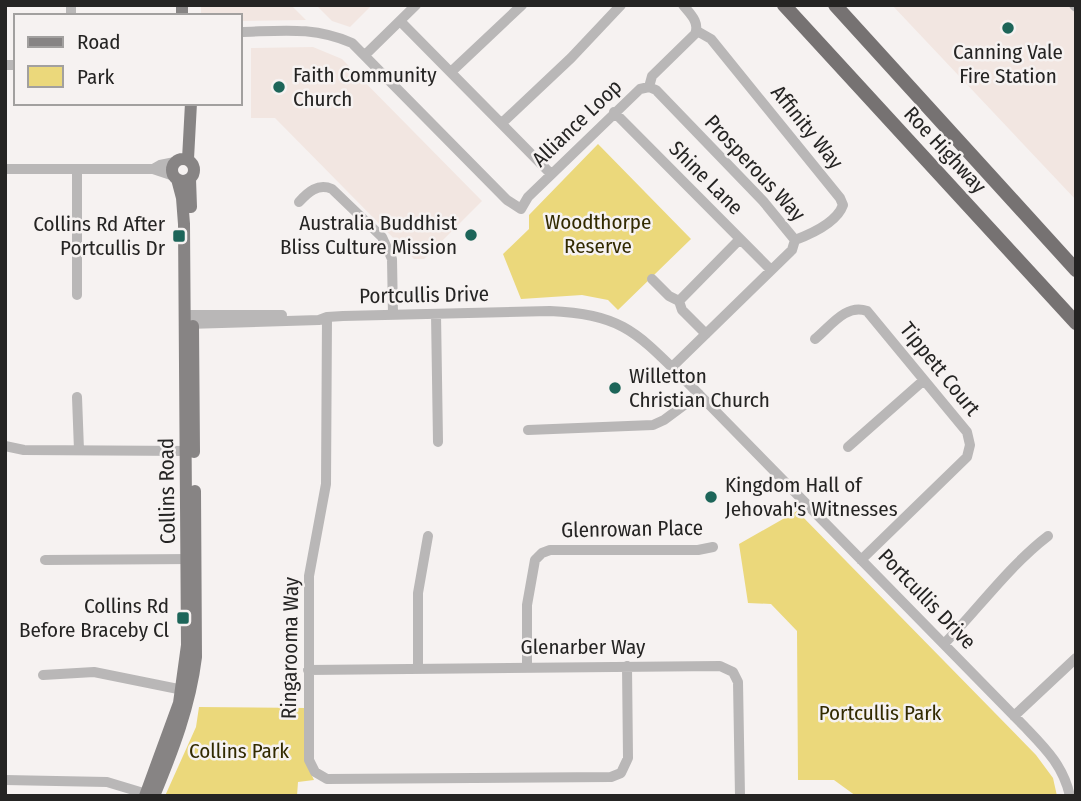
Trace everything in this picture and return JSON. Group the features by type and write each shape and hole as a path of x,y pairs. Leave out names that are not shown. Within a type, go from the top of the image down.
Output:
{"highway":[{"name":"Roe Highway","path":"836,5 1076,270"},
{"name":"Roe Highway","path":"785,7 1076,323"}],"main road":[{"name":"Collins Road","path":"149,795 186,691 191,559 188,319 181,169 182,105"},
{"name":"Collins Road","path":"181,169 191,105"}],"street":[{"path":"242,32 307,30 328,33 352,43 365,55 416,5"},
{"path":"452,71 522,5"},
{"path":"502,123 571,58 621,5"},
{"path":"682,5 696,22 697,32"},
{"path":"400,20 551,174"},
{"name":"Alliance Loop","path":"365,55 508,200 521,209 528,197 614,112 640,89 649,87 652,76 697,32"},
{"name":"Affinity Way","path":"697,32 711,39 840,198 843,205 841,212 832,220 794,240"},
{"name":"Prosperous Way","path":"649,87 656,90 763,201 794,240 792,250 672,367"},
{"name":"Shine Lane","path":"614,112 771,270"},
{"path":"5,169 181,169"},
{"path":"77,169 77,295"},
{"path":"299,202 314,189 332,189 382,237 392,259 393,315"},
{"path":"679,301 740,239"},
{"path":"652,279 669,296 679,301 682,310 706,334"},
{"name":"Tippett Court","path":"815,340 848,310 861,309 872,316 967,432 970,445 967,457 861,560"},
{"name":"Portcullis Drive","path":"188,319 319,314 327,317 582,312 619,323 643,339 672,367 1055,758 1066,777 1070,796"},
{"path":"436,314 438,442"},
{"name":"Ringarooma Way","path":"327,317 326,484 309,576 309,760 315,772 327,779 611,777 621,773 628,758 627,666"},
{"path":"848,447 924,380"},
{"path":"528,430 653,425 699,394"},
{"path":"77,397 79,450"},
{"path":"5,446 24,450 190,451"},
{"path":"418,668 418,593 428,536"},
{"path":"944,644 1022,558 1048,536"},
{"name":"Glenrowan Place","path":"527,666 527,606 536,559 542,553 550,550 698,550 713,547"},
{"path":"45,561 191,559"},
{"path":"1014,716 1076,658"},
{"name":"Glenarber Way","path":"308,670 720,666 733,672 738,682 740,796"},
{"path":"43,675 94,672 186,691"},
{"path":"5,780 107,782 149,795"}],"shaded area":[{"path":"201,5 291,5 306,20 242,21 242,14 201,14"},
{"path":"316,5 372,5 350,27 332,21"},
{"path":"892,5 1076,5 1076,200"},
{"path":"313,47 342,59 482,201 424,259 414,259 275,118 251,118 251,48"}],"green space":[{"name":"Woodthorpe Reserve","path":"598,144 691,239 618,310 608,300 582,295 521,299 503,254 529,229 529,215"},
{"name":"Portcullis Park","path":"797,511 1036,755 1053,778 1057,796 856,796 834,780 798,780 797,631 771,604 748,603 739,544"},
{"name":"Collins Park","path":"199,707 306,708 305,761 314,780 298,782 297,796 165,796 196,727"}],"place":[{"name":"Canning Vale Fire Station","path":"1008,28"},
{"name":"Faith Community Church","path":"279,87"},
{"name":"Australia Buddhist Bliss Culture Mission","path":"471,235"},
{"name":"Collins Rd After Portcullis Dr","path":"179,236"},
{"name":"Willetton Christian Church","path":"615,388"},
{"name":"Kingdom Hall of Jehovah's Witnesses","path":"711,497"},
{"name":"Collins Rd Before Braceby Cl","path":"183,618"}]}
